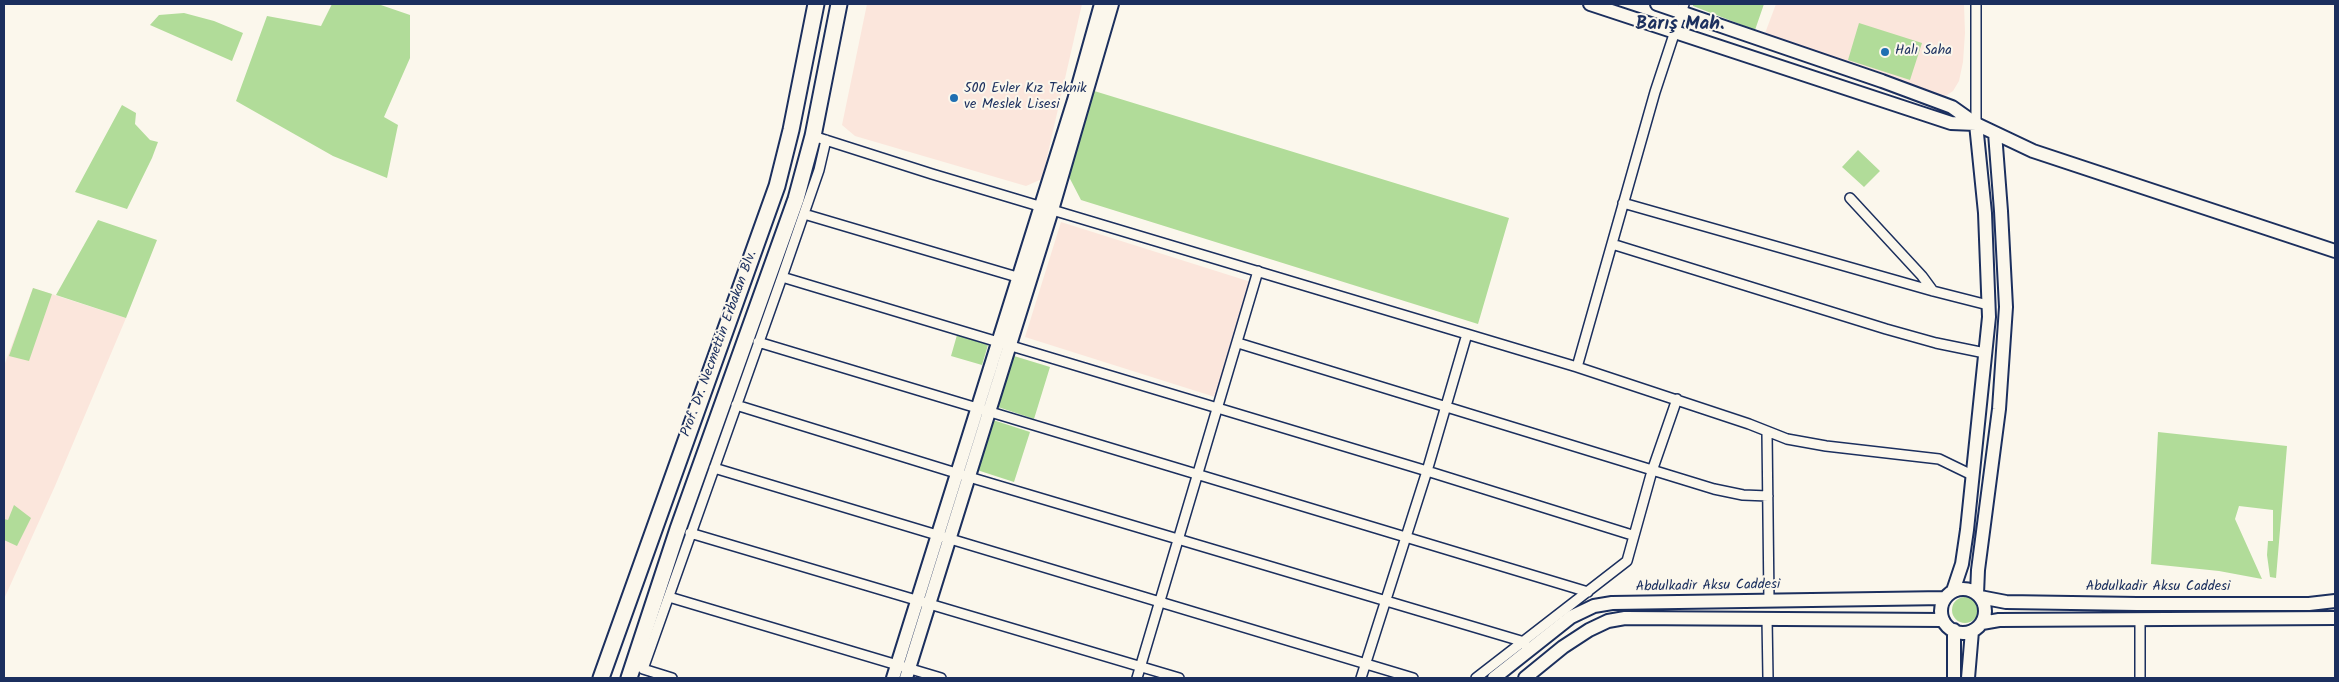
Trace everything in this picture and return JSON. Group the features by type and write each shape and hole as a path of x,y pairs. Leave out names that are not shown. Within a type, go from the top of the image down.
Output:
{"main road":[{"name":"Prof. Dr. Necmettin Erbakan Blv.","path":"601,678 777,186 791,130 816,4"},
{"name":"Prof. Dr. Necmettin Erbakan Blv.","path":"629,678 678,529 796,199 820,138 839,4"},
{"path":"1003,344 1018,278 1047,208 1101,4"},
{"path":"901,673 916,602 956,473 982,409 1112,4"},
{"path":"1590,4 1951,123 1976,124"},
{"path":"1657,4 1682,8 1952,107 1976,124 2033,151 2335,251"},
{"path":"1976,124 1984,213 1988,305 1985,353 1962,564 1941,612 1943,620 1954,630 1966,632 1999,620 2335,618"},
{"path":"1968,678 1977,627 1985,610 1979,595 1978,570 1999,409 2006,307 2002,211 1995,132"},
{"path":"901,673 930,605 969,477 982,409"},
{"path":"1949,595 1965,589 1979,595"},
{"name":"Abdulkadir Aksu Caddesi","path":"1494,678 1525,646 1572,617 1594,606 1612,603 1669,601 1769,601 1949,595"},
{"name":"Abdulkadir Aksu Caddesi","path":"1979,595 2006,602 2309,604 2335,601"},
{"path":"1525,678 1563,647 1589,630 1608,621 1625,618 1943,620"},
{"path":"1954,630 1954,678"}],"street":[{"path":"1976,4 1976,124"},
{"path":"1577,368 1655,92 1676,32 1682,8"},
{"path":"672,678 643,669 804,214 820,138 1577,368 1787,439 1826,446 1939,459 1972,475"},
{"path":"1850,198 1922,276 1933,292"},
{"path":"1623,203 1933,292 1988,305"},
{"path":"804,214 1018,278"},
{"path":"1612,244 1886,329 1936,343 1985,353"},
{"path":"1137,678 1258,271"},
{"path":"782,277 1427,471 1632,536"},
{"path":"1361,678 1387,602 1467,334"},
{"path":"758,342 1588,592"},
{"path":"1238,343 1447,406 1652,471 1729,493 1768,496"},
{"path":"1476,678 1525,646 1627,561 1632,536 1676,400"},
{"path":"736,406 1387,602 1525,646"},
{"path":"1767,432 1769,601"},
{"path":"714,468 1414,678"},
{"path":"690,533 916,602 1179,678"},
{"path":"669,597 901,673 941,678"},
{"path":"1766,618 1768,678"},
{"path":"2140,619 2140,678"}],"shaded area":[{"name":"500 Evler Kız Teknik ve Meslek Lisesi","path":"867,4 1082,4 1042,179 1026,186 855,136 842,125"},
{"path":"1776,4 1964,4 1965,33 1963,62 1959,81 1953,91 1944,97 1764,36"},
{"path":"1061,222 1251,282 1215,397 1025,337"},
{"path":"33,288 126,318 55,486 4,599 4,366"}],"green space":[{"path":"332,4 378,4 410,15 410,58 384,117 398,125 387,178 333,156 236,101 267,16 321,26"},
{"path":"1693,4 1764,4 1755,30 1693,6"},
{"path":"184,13 214,21 243,33 232,61 150,25 159,15"},
{"name":"Halı Saha","path":"1859,23 1922,43 1910,80 1848,60"},
{"path":"1091,90 1509,218 1478,324 1081,200 1068,175"},
{"path":"122,105 136,113 135,124 150,140 158,142 127,209 75,192"},
{"path":"1858,150 1880,171 1864,187 1842,167"},
{"path":"98,220 157,240 126,318 56,295"},
{"path":"33,288 52,294 29,361 9,356"},
{"path":"957,335 988,345 982,365 951,356"},
{"path":"1014,356 1050,367 1034,419 998,407"},
{"path":"993,420 1030,432 1014,482 977,470"},
{"path":"2158,432 2287,446 2276,578 2270,577 2267,555 2268,541 2273,541 2273,510 2239,506 2235,519 2262,579 2219,571 2151,564"},
{"path":"14,505 31,518 17,546 4,540 4,519 8,520"},
{"path":"1965,597 1974,601 1978,610 1974,619 1965,623 1956,619 1952,610 1956,601"}],"place":[{"name":"Halı Saha","path":"1885,52"},
{"name":"500 Evler Kız Teknik ve Meslek Lisesi","path":"954,98"}],"district":[{"name":"Barış Mah.","path":"1680,26"}]}
